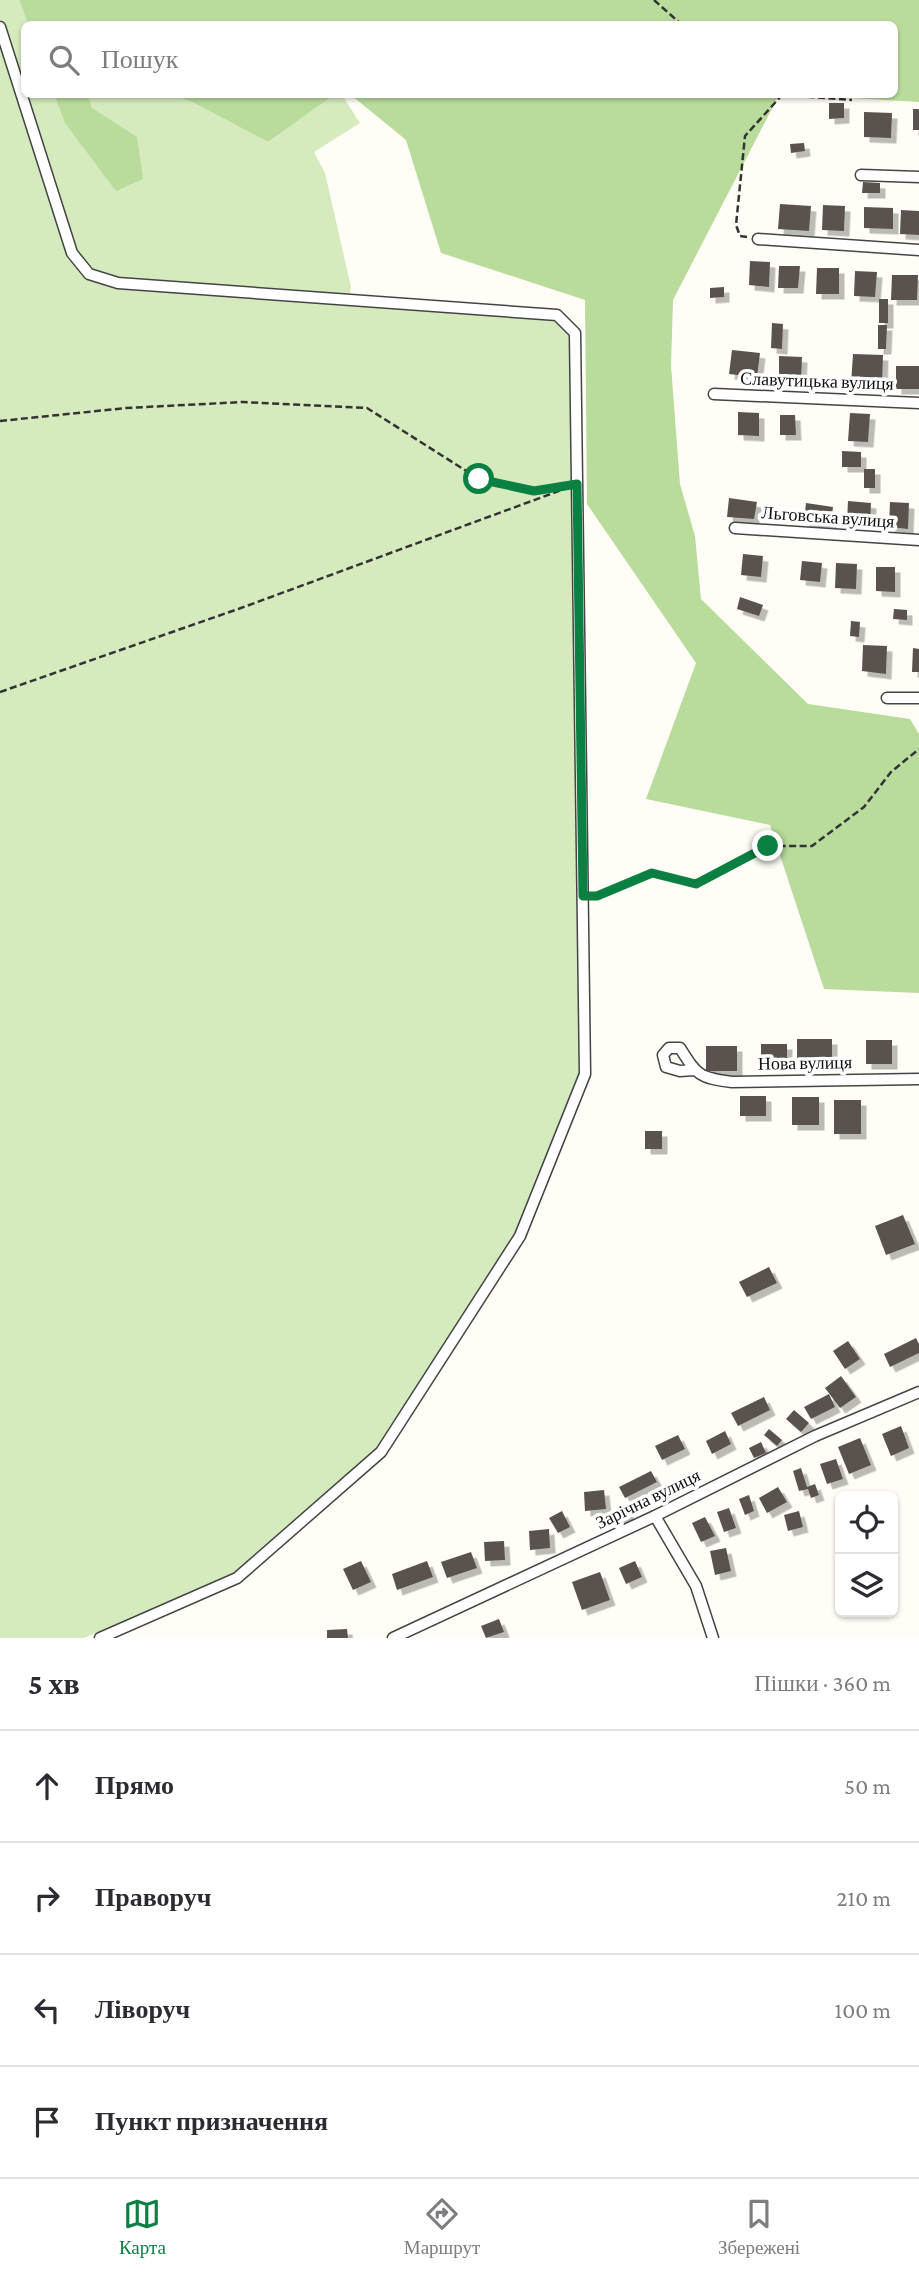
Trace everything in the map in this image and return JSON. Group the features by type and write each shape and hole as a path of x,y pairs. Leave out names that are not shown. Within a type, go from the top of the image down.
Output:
{"street":[{"path":"0,27 21,93"},
{"path":"23,98 72,253 89,274 118,283 557,315 575,333 585,1074 520,1237 381,1452 237,1578 100,1638"},
{"path":"861,175 919,177"},
{"path":"758,239 919,250"},
{"name":"Славутицька вулиця","path":"714,394 919,403"},
{"name":"Льговська вулиця","path":"736,528 919,540"},
{"path":"887,698 919,698"},
{"name":"Нова вулиця","path":"694,1070 708,1079 732,1082 919,1079"},
{"name":"Зарічна вулиця","path":"393,1638 654,1516 815,1436 919,1392"},
{"path":"654,1516 696,1586 713,1638"}],"path":[{"path":"654,0 678,21"},
{"path":"758,239 740,236 736,225 745,136 778,98"},
{"path":"824,98 852,100"},
{"path":"0,421 125,408 243,402 368,408 479,479 534,491 577,484"},
{"path":"0,692 241,608 577,484"},
{"path":"583,896 597,896 652,873 696,884 768,846 812,846 864,807 891,772 919,749"}],"green space":[{"path":"0,0 19,0 27,21 21,21 21,84 0,18"},
{"path":"19,0 919,0 919,102 853,98 898,98 898,21 27,21"},
{"path":"0,34 71,254 88,276 554,317 569,333 580,1073 515,1233 377,1447 233,1573 84,1638 0,1638"},
{"path":"26,98 55,98 65,123 92,108 89,98 182,98 268,142 330,98 344,98 360,123 314,152 325,173 351,287 349,297 116,280 90,270 75,253"},
{"path":"55,98 89,98 92,108 137,137 143,179 116,191 65,123"},
{"path":"182,98 330,98 268,142"},
{"path":"355,98 777,98 673,300 671,366 680,484 695,536 701,599 808,704 910,719 919,734 919,993 824,989 770,825 646,799 696,663 587,504 585,300 441,253 406,140"}],"building":[{"path":"829,103 844,103 844,118 829,119"},
{"path":"913,109 919,109 919,130 913,130"},
{"path":"864,112 892,113 891,138 864,137"},
{"path":"804,143 805,151 791,153 790,144"},
{"path":"863,182 880,183 880,193 862,193"},
{"path":"780,204 811,206 809,231 778,229"},
{"path":"823,205 845,206 844,231 822,230"},
{"path":"864,207 893,208 893,229 864,228"},
{"path":"901,210 919,211 919,235 900,234"},
{"path":"750,261 770,262 769,287 749,285"},
{"path":"779,266 800,266 798,288 778,288"},
{"path":"817,268 839,268 839,294 816,294"},
{"path":"855,271 877,272 875,297 854,296"},
{"path":"892,275 918,275 917,300 891,300"},
{"path":"724,287 724,297 710,298 710,288"},
{"path":"879,299 888,299 888,323 879,323"},
{"path":"772,323 783,324 782,349 771,348"},
{"path":"878,325 887,325 886,349 878,349"},
{"path":"732,350 760,353 757,377 729,374"},
{"path":"853,354 883,355 882,386 851,384"},
{"path":"779,356 802,357 801,381 779,381"},
{"path":"896,366 919,366 919,389 896,389"},
{"path":"738,412 759,413 759,436 738,435"},
{"path":"850,413 870,414 868,442 848,441"},
{"path":"780,415 795,415 796,435 780,435"},
{"path":"842,451 861,452 861,467 842,467"},
{"path":"864,469 875,469 875,488 864,488"},
{"path":"729,498 757,502 754,519 727,517"},
{"path":"848,501 871,503 870,524 847,522"},
{"path":"890,502 909,503 908,529 889,527"},
{"path":"806,503 833,507 831,523 804,522"},
{"path":"743,554 763,556 761,577 741,575"},
{"path":"802,561 822,563 820,582 800,580"},
{"path":"836,563 857,564 856,589 835,588"},
{"path":"876,567 895,567 895,592 876,591"},
{"path":"740,597 763,605 759,616 737,609"},
{"path":"894,609 907,610 907,620 893,619"},
{"path":"851,621 860,622 859,637 850,636"},
{"path":"863,645 887,646 886,674 862,671"},
{"path":"913,648 919,649 919,672 912,672"},
{"path":"797,1039 832,1039 832,1063 797,1063"},
{"path":"866,1040 892,1040 892,1064 866,1064"},
{"path":"761,1044 787,1044 787,1064 761,1064"},
{"path":"706,1046 737,1046 737,1071 706,1071"},
{"path":"740,1096 766,1096 766,1116 740,1116"},
{"path":"792,1097 819,1097 819,1125 792,1125"},
{"path":"834,1100 861,1100 861,1134 834,1134"},
{"path":"645,1131 662,1131 662,1149 645,1149"},
{"path":"903,1215 915,1244 886,1255 875,1226"},
{"path":"769,1267 777,1283 747,1297 739,1282"},
{"path":"916,1338 919,1353 890,1367 884,1354"},
{"path":"848,1341 860,1359 845,1369 833,1351"},
{"path":"841,1376 856,1397 840,1408 825,1388"},
{"path":"829,1394 835,1407 811,1419 804,1407"},
{"path":"764,1397 770,1410 738,1426 731,1413"},
{"path":"794,1410 809,1423 801,1432 786,1419"},
{"path":"901,1426 909,1448 891,1456 882,1434"},
{"path":"769,1429 782,1440 777,1446 764,1435"},
{"path":"725,1431 731,1444 712,1454 706,1441"},
{"path":"678,1435 685,1449 662,1460 655,1446"},
{"path":"860,1438 871,1465 849,1474 838,1447"},
{"path":"761,1442 766,1453 754,1458 749,1448"},
{"path":"836,1459 843,1479 827,1484 820,1464"},
{"path":"801,1468 807,1487 815,1484 819,1495 811,1498 808,1489 799,1491 793,1471"},
{"path":"651,1471 657,1482 625,1498 619,1487"},
{"path":"778,1487 787,1502 767,1513 759,1498"},
{"path":"604,1490 606,1509 585,1511 584,1492"},
{"path":"749,1495 754,1511 745,1515 739,1499"},
{"path":"626,1508 631,1517 617,1524 612,1515"},
{"path":"729,1508 736,1528 724,1532 717,1512"},
{"path":"562,1511 570,1527 558,1533 549,1518"},
{"path":"799,1511 803,1527 788,1531 784,1515"},
{"path":"705,1517 715,1536 701,1542 692,1523"},
{"path":"549,1529 550,1548 530,1550 529,1531"},
{"path":"504,1541 505,1560 485,1561 484,1542"},
{"path":"726,1548 731,1571 715,1575 710,1551"},
{"path":"471,1552 477,1568 447,1578 441,1562"},
{"path":"361,1561 371,1582 353,1590 343,1569"},
{"path":"427,1561 433,1577 397,1590 392,1574"},
{"path":"635,1561 642,1577 626,1584 619,1568"},
{"path":"600,1572 610,1600 582,1610 572,1582"},
{"path":"499,1619 504,1632 486,1638 481,1626"},
{"path":"347,1629 348,1638 327,1638 327,1630"}],"route":[{"path":"479,479 534,491 577,484 583,896 597,896 652,873 696,884 768,846"}]}
